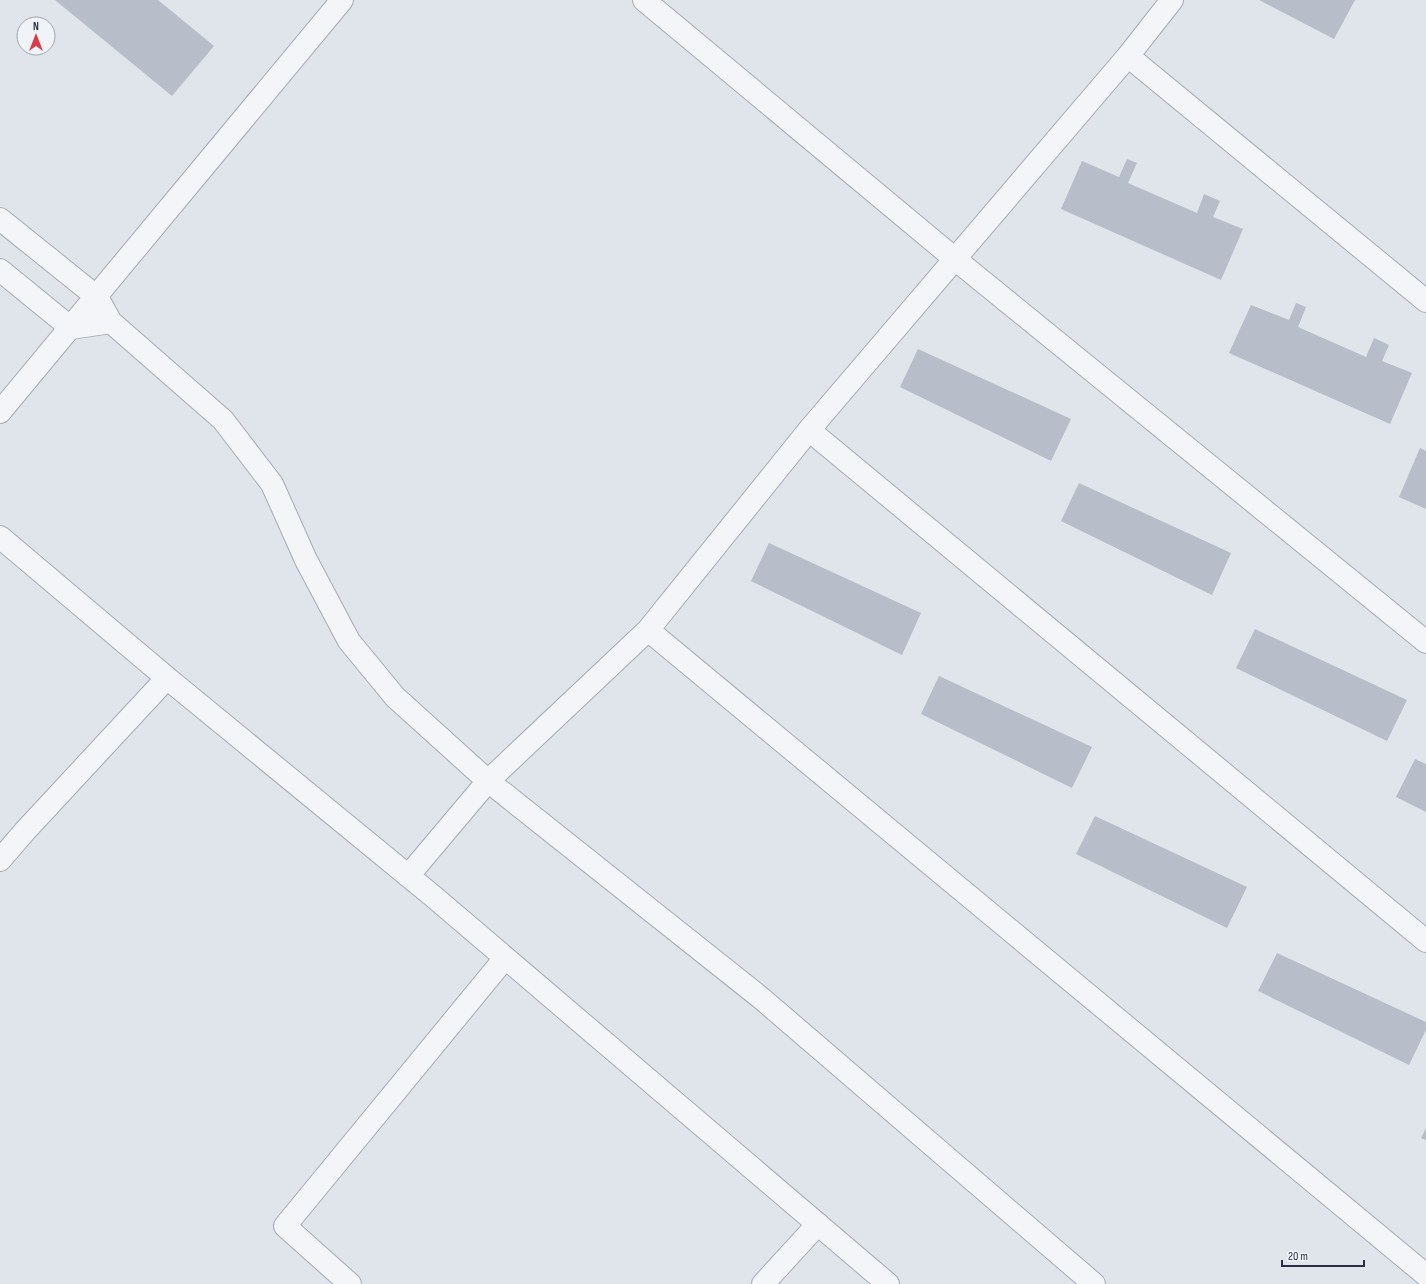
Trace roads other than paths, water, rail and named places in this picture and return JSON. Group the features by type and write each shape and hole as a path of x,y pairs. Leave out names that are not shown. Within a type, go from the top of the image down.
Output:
{"street":[{"path":"0,412 342,0"},
{"path":"644,0 955,259 1426,642"},
{"path":"408,876 488,781 648,630 809,430 1128,56 1172,0"},
{"path":"1128,56 1426,301"},
{"path":"0,219 97,297 111,322 223,420 272,484 306,560 350,641 395,697 488,781 761,998 1094,1284"},
{"path":"0,270 71,328 111,322"},
{"path":"809,430 1426,941"},
{"path":"0,537 167,678 408,876 888,1284"},
{"path":"648,630 1426,1275"},
{"path":"0,860 167,678"},
{"path":"350,1284 285,1226 505,958"},
{"path":"763,1284 818,1224"}]}
